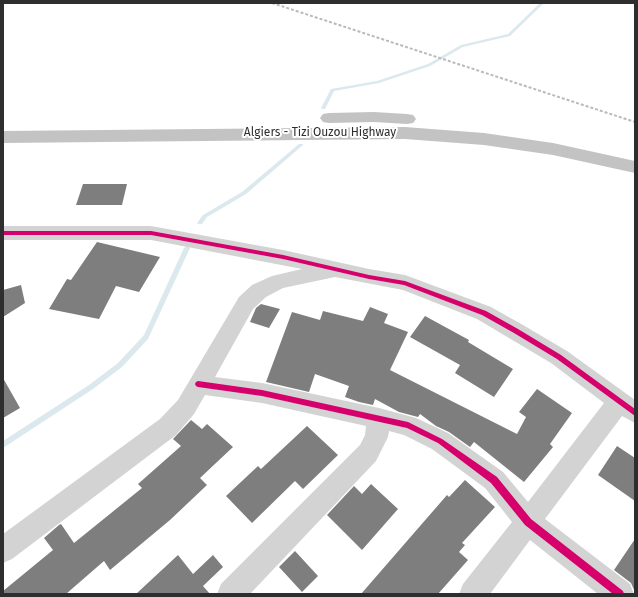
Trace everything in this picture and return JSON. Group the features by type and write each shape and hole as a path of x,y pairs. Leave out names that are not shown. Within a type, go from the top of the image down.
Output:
{"highway":[{"name":"Algiers - Tizi Ouzou Highway","path":"3,123 374,117 509,128 566,138 635,153"},
{"name":"Algiers - Tizi Ouzou Highway","path":"3,137 405,133 484,139 553,149 635,167"}],"street":[{"path":"3,233 151,233 284,257 405,283 484,313 560,357 627,408 528,522 473,594"},
{"path":"3,550 168,427 186,407 246,303 258,291 279,281 336,269"},
{"path":"198,384 262,393 408,425 440,441 494,480 528,522 620,594"},
{"path":"230,594 368,453 376,437 380,418"}],"building":[{"path":"83,184 127,184 122,205 76,205"},
{"path":"97,242 160,257 139,292 116,286 99,319 49,309 67,279 71,280"},
{"path":"21,285 25,303 3,317 3,290"},
{"path":"261,304 280,309 269,328 250,322 256,308"},
{"path":"370,307 388,314 384,323 408,332 390,370 517,434 526,417 519,412 537,389 572,413 550,444 553,447 524,482 474,442 470,447 449,432 436,426 420,414 418,417 399,412 375,399 373,405 345,397 349,386 315,374 309,392 266,382 292,312 320,320 323,311 363,321"},
{"path":"425,316 469,340 468,342 513,369 494,397 455,373 460,365 410,337"},
{"path":"3,378 20,408 3,418"},
{"path":"191,420 202,429 207,424 233,447 200,478 207,485 170,520 110,570 104,561 66,594 3,594 3,591 53,550 44,538 59,525 61,524 74,543 142,488 138,484 181,446 173,439"},
{"path":"307,426 338,455 303,489 295,481 252,523 226,496 258,466 261,469"},
{"path":"617,446 635,458 635,501 598,475"},
{"path":"465,480 495,507 462,543 465,545 459,552 468,560 438,594 361,594 447,495 449,497"},
{"path":"371,484 398,509 362,550 327,515 354,486 362,494"},
{"path":"635,539 635,592 631,583 614,570"},
{"path":"295,551 318,576 302,592 279,567"},
{"path":"178,555 193,574 213,555 223,567 203,586 210,594 136,594"}],"waterway":[{"path":"323,108 332,90 378,82 429,65 462,46 509,35 542,3"},
{"path":"200,223 205,216 244,193 301,145"},
{"path":"3,445 91,387 120,365 146,337 187,248"}],"railway":[{"path":"272,3 635,122"}],"cycle path":[{"path":"3,233 151,233 283,257 369,277 405,283 484,313 516,331 559,357 635,413"},
{"path":"198,384 262,393 408,425 440,441 494,480 528,522 620,594"}]}
